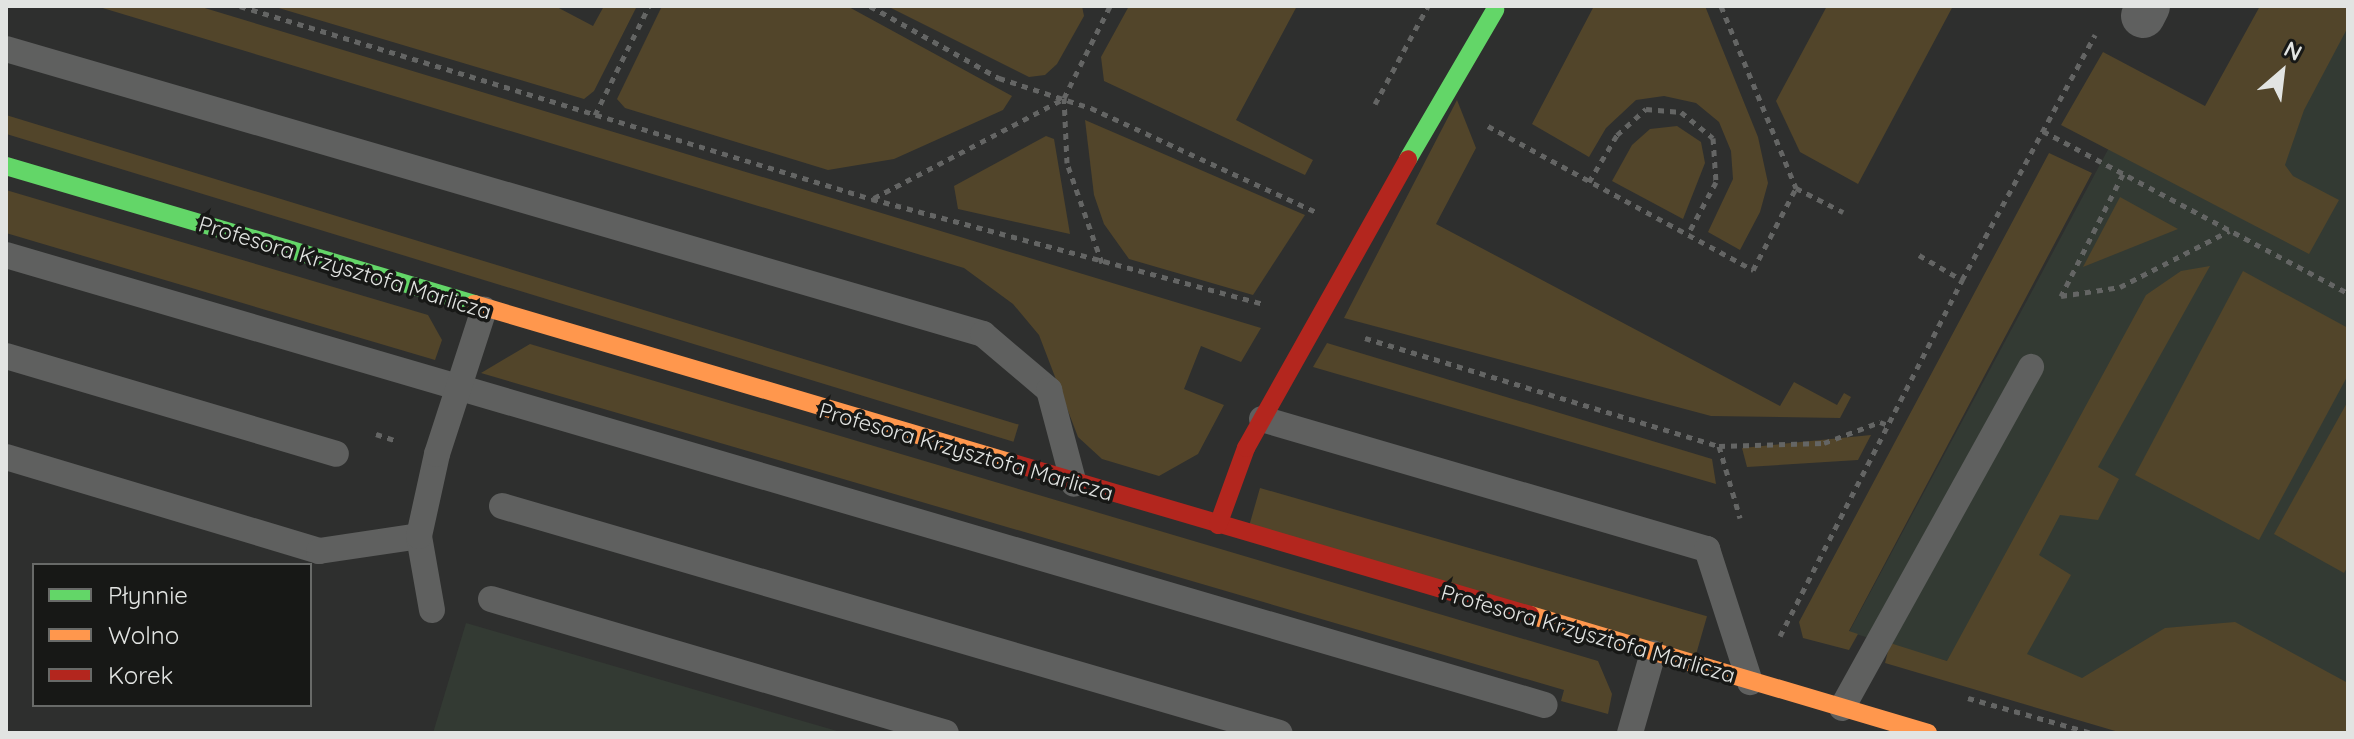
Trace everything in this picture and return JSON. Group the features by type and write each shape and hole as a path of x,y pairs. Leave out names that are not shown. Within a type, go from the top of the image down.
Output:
{"street":[{"path":"1218,525 1262,419 1495,10"},
{"name":"Profesora Krzysztofa Marlicza","path":"6,166 1074,484 1928,733"}],"lane":[{"path":"6,49 983,334 1049,390 1074,484"},
{"path":"6,255 458,390 1545,705"},
{"path":"432,610 419,536 458,390 484,309"},
{"path":"6,356 336,454"},
{"path":"1842,708 2031,367"},
{"path":"1262,419 1707,549 1750,682"},
{"path":"6,457 319,551 419,536"},
{"path":"502,506 1280,733"},
{"path":"491,599 946,733"},
{"path":"1630,733 1653,653"}],"path":[{"path":"240,6 872,199 1103,264 1261,303"},
{"path":"595,115 649,6"},
{"path":"870,6 999,78 1064,98 1317,212"},
{"path":"1103,264 1067,163 1064,98 1110,6"},
{"path":"1721,6 1796,188 1843,212"},
{"path":"1773,630 1778,641 1962,280 2043,131 2131,14"},
{"path":"1392,73 1753,270 1796,188"},
{"path":"872,199 1064,98"},
{"path":"1589,182 1617,135 1646,109 1681,112 1713,138 1716,182 1688,234"},
{"path":"2043,131 2348,293"},
{"path":"2123,174 2061,296 2120,287 2230,230"},
{"path":"1919,255 1962,280"},
{"path":"1359,336 1719,446 1824,443 1880,422 1888,425"},
{"path":"1719,446 1744,532"}],"shaded area":[{"path":"96,6 198,6 1261,328 1241,362 1201,346 1184,389 1224,405 1198,454 1159,476 1102,459 1078,437 1039,335 1013,304 964,268"},
{"path":"272,6 555,6 593,26 604,6 637,6 594,91 584,99"},
{"path":"662,6 847,6 1012,96 1003,110 894,159 828,170 625,108 617,99"},
{"path":"887,6 1082,6 1084,16 1057,64 1045,75 1029,77"},
{"path":"1129,6 1297,6 1236,120 1313,160 1305,175 1104,81 1101,57"},
{"path":"1594,6 1705,6 1758,137 1768,183 1760,212 1740,250 1708,232 1733,179 1731,151 1719,122 1696,103 1664,96 1636,100 1606,128 1589,157 1532,124"},
{"path":"1827,6 1953,6 1858,184 1800,152 1776,101"},
{"path":"2260,6 2348,6 2348,27 2304,110 2285,165 2293,176 2339,200 2309,254 2061,125 2103,52 2205,106"},
{"path":"2348,6 2348,733 1947,661 1849,632 2140,90 2211,130"},
{"path":"1457,100 1476,148 1436,224 1780,406 1794,382 1837,405 1844,393 1851,397 1840,418 1711,416 1344,318"},
{"path":"6,115 1019,425 1013,442 6,134"},
{"path":"1085,120 1305,215 1253,295 1129,259 1104,224 1094,195"},
{"path":"1677,126 1701,142 1705,163 1683,219 1612,181 1632,145 1650,129"},
{"path":"1046,136 1054,139 1070,234 958,209 954,186"},
{"path":"2049,153 2092,173 1849,631 1858,634 1849,650 1803,638 1799,622"},
{"path":"6,190 428,315 442,340 435,360 6,233"},
{"path":"2120,197 2178,229 2083,267"},
{"path":"2210,266 2098,467 2119,479 2098,520 2060,515 2039,555 2071,575 2027,654 2082,678 2165,628 2235,622 2348,683 2348,733 2122,733 1885,663 1890,643 1947,661 2146,295 2181,271"},
{"path":"2243,271 2348,328 2348,375 2259,540 2135,475"},
{"path":"1327,343 1712,459 1716,484 1313,367"},
{"path":"530,344 1598,661 1612,694 1608,714 1561,701 1564,690 481,373"},
{"path":"2348,401 2348,566 2344,573 2274,534"},
{"path":"1871,435 1858,460 1747,467 1742,448"},
{"path":"1260,488 1707,616 1695,658 1248,530"},
{"path":"466,623 844,733 433,733"}],"traffic: fast":[{"path":"1408,159 1495,10"},
{"path":"6,166 474,304"}],"traffic: slow":[{"path":"474,304 1013,463"},
{"path":"1530,615 1928,733"}],"traffic: jam":[{"path":"1218,525 1246,448 1408,159"},
{"path":"1013,463 1530,615"}]}
